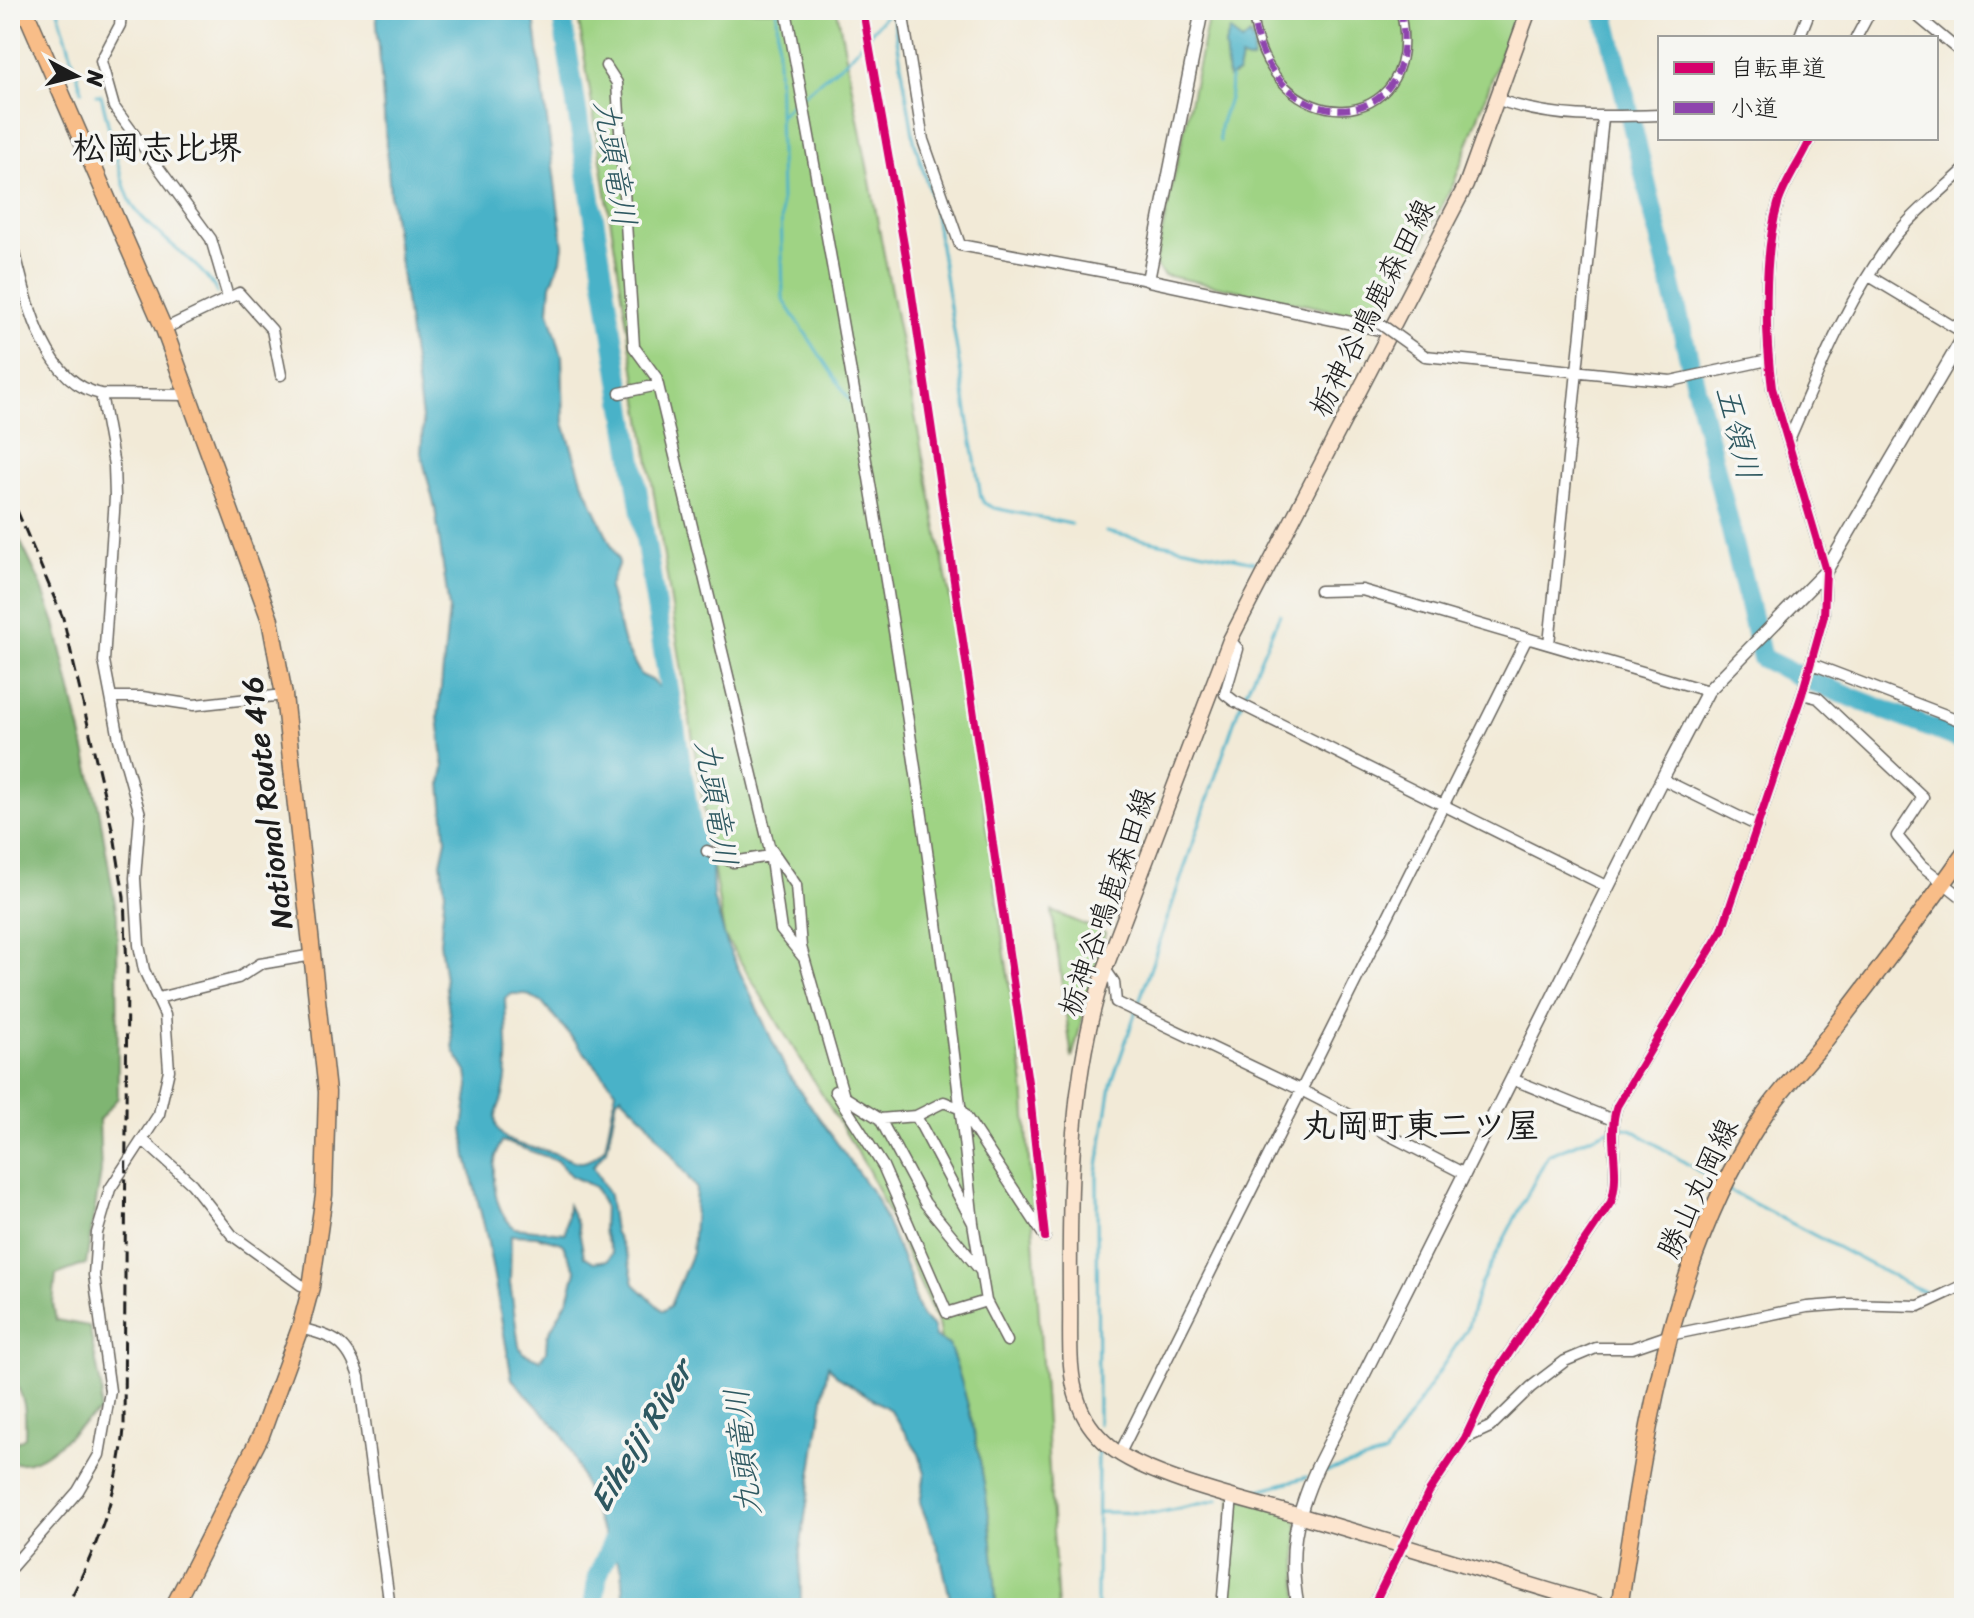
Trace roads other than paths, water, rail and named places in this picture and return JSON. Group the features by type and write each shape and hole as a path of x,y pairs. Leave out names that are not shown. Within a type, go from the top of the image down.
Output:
{"main road":[{"name":"National Route 416","path":"25,10 164,329 265,601 284,695 329,1124 324,1195 311,1287 300,1328 261,1435 173,1608"},
{"name":"栃神谷鳴鹿森田線","path":"1529,10 1466,185 1384,327 1230,640 1105,969 1084,1056 1070,1178 1071,1359 1077,1400 1085,1417 1114,1449 1158,1471 1462,1566 1609,1608"},
{"name":"勝山丸岡線","path":"1619,1608 1644,1455 1670,1335 1695,1245 1723,1185 1763,1117 1964,854"}],"street":[{"path":"121,10 120,25 101,61 114,107 211,239 228,297"},
{"path":"786,10 847,345 925,817 981,1272 986,1301 1007,1341"},
{"path":"902,10 923,140 960,245 1384,327 1425,356 1688,380 1768,360"},
{"path":"1148,280 1202,10"},
{"path":"1252,10 1255,32 1267,66 1290,92 1323,110 1348,112 1370,104 1389,85 1400,64 1405,35 1400,10"},
{"path":"1800,36 1810,10"},
{"path":"1857,36 1871,10"},
{"path":"1910,10 1964,55"},
{"path":"606,66 617,83 634,347 658,385 769,851 781,930 803,957"},
{"path":"1499,100 1522,109 1603,118 1656,115"},
{"path":"1549,644 1603,118"},
{"path":"1372,1608 1429,1492 1465,1438 1495,1374 1611,1202 1617,1170 1610,1134 1617,1106 1722,930 1812,664 1824,616 1826,571 1772,388 1768,360 1773,226 1779,201 1810,140"},
{"path":"1788,442 1839,323 1869,276 1895,237 1964,170"},
{"path":"10,233 12,252 28,304 51,355 71,380 101,394 188,395"},
{"path":"1298,1608 1292,1555 1297,1514 1317,1468 1708,691 1826,571 1964,334 1869,276"},
{"path":"164,329 239,293 272,330 281,375"},
{"path":"620,393 658,385"},
{"path":"10,1569 78,1491 99,1455 110,1391 93,1253 110,1189 159,1114 169,1070 168,1029 158,998 144,970 139,945 135,878 140,814 111,697 103,645 114,536 114,465 101,394"},
{"path":"1320,591 1362,590 1708,691"},
{"path":"1114,1449 1301,1090 1527,638"},
{"path":"1230,640 1238,649 1237,663 1225,694 1234,701 1608,887"},
{"path":"1812,664 1964,722"},
{"path":"1802,694 1818,698 1923,797 1897,836 1921,865 1964,899"},
{"path":"111,697 142,697 194,705 284,695"},
{"path":"1662,779 1758,826"},
{"path":"707,851 733,862 769,851"},
{"path":"769,851 796,885 803,957 844,1097"},
{"path":"158,998 238,978 260,964 313,955"},
{"path":"1105,969 1114,982 1116,1002 1147,1014 1465,1174"},
{"path":"1512,1079 1613,1120"},
{"path":"981,1272 925,1203 880,1119 835,1091 883,1166 947,1313 986,1301"},
{"path":"880,1119 916,1116 944,1102 961,1109 1045,1237"},
{"path":"916,1116 973,1223"},
{"path":"143,1140 192,1184 232,1235 301,1285 311,1287"},
{"path":"1465,1438 1490,1427 1531,1387 1565,1361 1596,1348 1632,1348 1670,1335 1807,1307 1847,1304 1919,1306 1964,1285"},
{"path":"300,1328 330,1336 344,1346 356,1367 390,1608"},
{"path":"1222,1608 1232,1496"}],"water":[{"path":"376,10 533,10 563,245 551,285 549,311 562,356 564,423 583,483 619,562 609,588 624,644 641,675 652,680 668,696 676,715 689,776 684,790 684,812 689,828 712,860 713,897 728,947 788,1074 876,1198 910,1276 922,1317 933,1327 935,1337 949,1345 968,1406 983,1475 996,1608 952,1608 940,1554 920,1503 925,1473 919,1454 890,1410 838,1377 828,1365 800,1550 801,1608 625,1608 622,1569 598,1523 573,1455 562,1433 512,1379 487,1238 467,1157 463,1129 469,1086 467,1072 454,1051 440,942 445,891 441,863 446,840 441,783 444,768 438,717 449,609 435,508 421,453 423,425 390,195","holes":["512,994 526,994 543,1003 616,1090 605,1148 590,1160 573,1161 520,1145 506,1138 497,1127 496,1118 507,1069 505,999","621,1095 645,1119 696,1188 692,1253 670,1306 663,1311 634,1284 628,1257 614,1231 609,1195 593,1166 607,1150 617,1098","502,1141 556,1160 571,1176 595,1187 604,1206 603,1230 612,1253 608,1260 594,1262 584,1256 578,1225 568,1205 565,1233 515,1228 507,1220 497,1199 494,1175","511,1235 536,1236 562,1243 576,1271 568,1299 547,1336 546,1351 540,1360 523,1353 519,1346 510,1283"]},
{"path":"1230,30 1242,42 1250,35 1254,49 1252,61 1241,58 1238,73 1228,78 1225,45"}],"waterway":[{"path":"58,10 82,91"},
{"name":"九頭竜川","path":"561,10 696,858"},
{"path":"777,10 783,299 850,401"},
{"path":"804,94 848,59 890,10"},
{"path":"892,10 914,140 933,203 981,497 984,503 994,508 1071,524"},
{"path":"1258,21 1259,10"},
{"name":"五領川","path":"1604,10 1762,658 1805,679 1964,741"},
{"path":"1253,45 1256,33"},
{"path":"1220,141 1220,126 1230,96 1230,78"},
{"path":"96,95 101,95 120,171 135,209 203,273 217,293"},
{"path":"780,115 798,98"},
{"path":"1106,532 1254,562"},
{"path":"1098,1424 1097,1173 1111,1085 1238,710 1280,614"},
{"path":"1618,1126 1633,1130 1718,1183"},
{"path":"1318,1474 1384,1455 1467,1329 1480,1285 1548,1155 1611,1129"},
{"path":"1728,1190 1928,1293 1964,1280"},
{"path":"1097,1608 1098,1444"},
{"path":"1245,1494 1307,1477"},
{"path":"1099,1512 1157,1513 1218,1500"},
{"name":"Eiheiji River","path":"593,1608 598,1575 620,1525"}],"railway":[{"path":"10,494 63,618 115,841 124,897 127,969 124,1429 117,1476 104,1521 66,1608"}],"district":[{"name":"松岡志比堺","path":"157,148"},
{"name":"丸岡町東二ツ屋","path":"1421,1126"}]}
